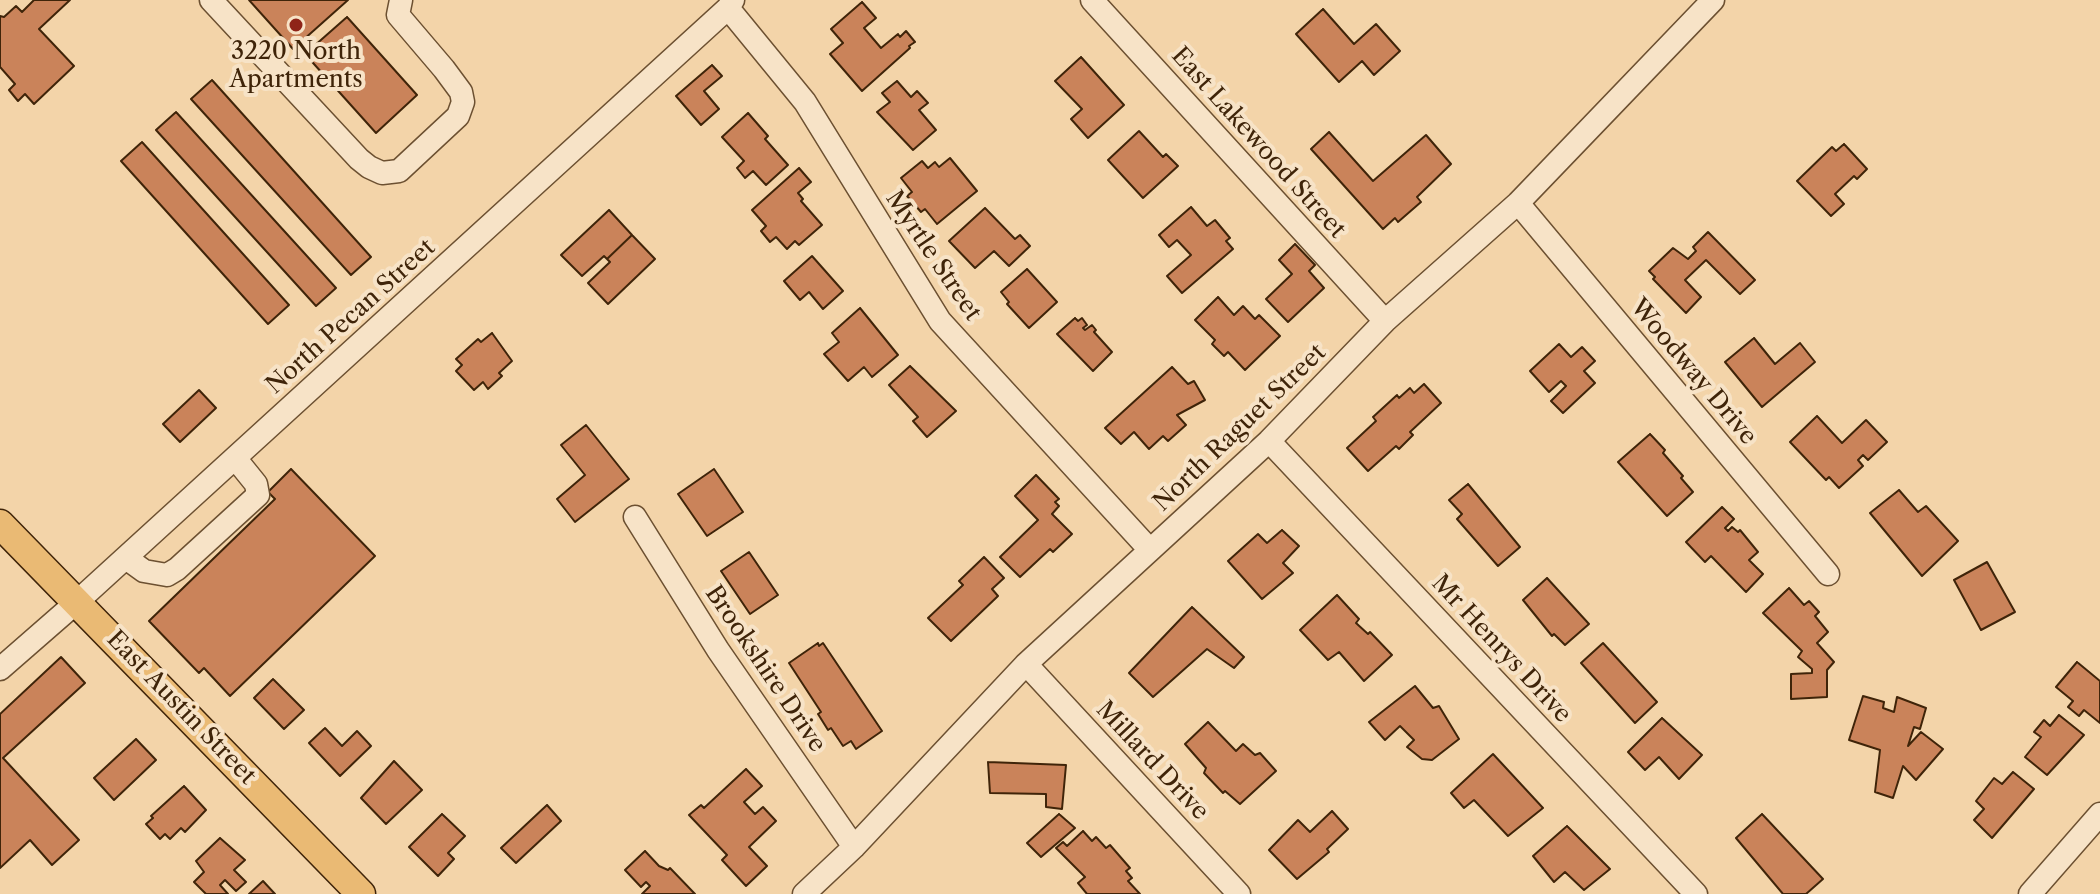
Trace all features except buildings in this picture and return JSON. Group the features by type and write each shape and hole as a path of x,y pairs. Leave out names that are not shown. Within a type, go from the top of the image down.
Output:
{"main road":[{"name":"East Austin Street","path":"0,524 361,894"}],"street":[{"path":"211,0 359,159 382,173 399,171 458,116 463,102 461,92 444,69 398,15 401,0"},
{"name":"East Lakewood Street","path":"1092,0 1385,321"},
{"name":"North Raguet Street","path":"804,894 854,847 1026,664 1269,441 1385,321 1518,203 1702,3"},
{"name":"North Pecan Street","path":"0,669 126,558 731,4"},
{"name":"Myrtle Street","path":"731,4 805,102 940,321 1150,550"},
{"name":"Woodway Drive","path":"1518,203 1828,574"},
{"name":"Mr Henrys Drive","path":"1269,441 1696,894"},
{"path":"126,558 144,571 167,575 258,495 256,484 235,458"},
{"name":"Brookshire Drive","path":"635,517 718,650 854,847"},
{"name":"Millard Drive","path":"1026,664 1239,894"},
{"path":"2030,894 2100,814"}],"place":[{"name":"3220 North Apartments","path":"296,25"}]}
